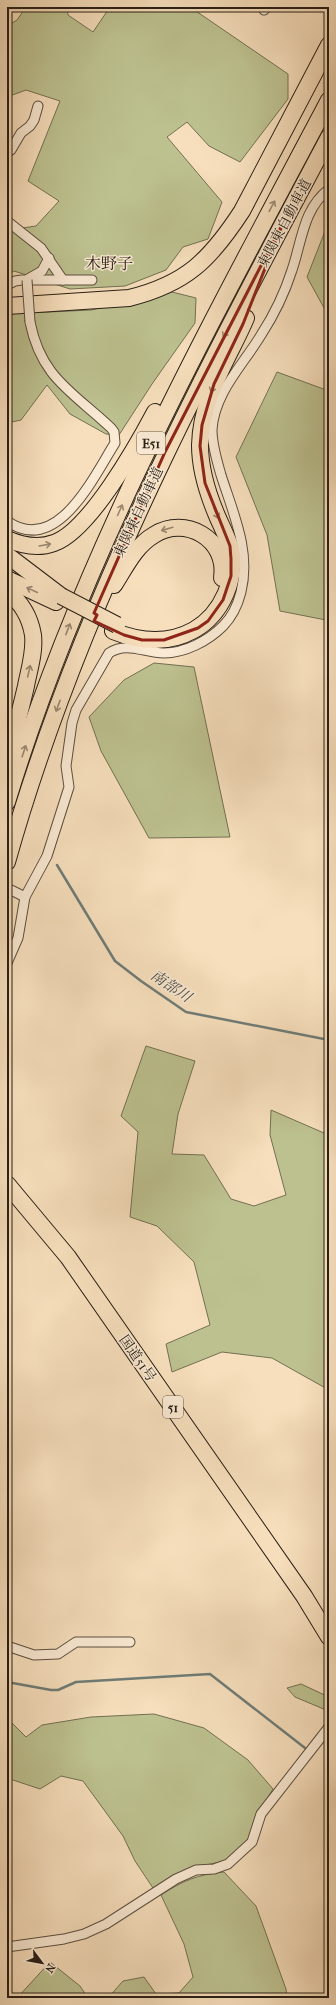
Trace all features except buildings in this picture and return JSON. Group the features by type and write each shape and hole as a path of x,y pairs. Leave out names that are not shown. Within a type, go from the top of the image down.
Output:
{"highway":[{"path":"7,306 129,298 148,293 172,283 192,271 210,255 227,234 242,211 329,45"},
{"name":"東関東自動車道","path":"7,802 52,670 110,532 183,379 261,227 329,100"},
{"name":"東関東自動車道","path":"7,862 25,799 68,676 111,571 165,452 329,137"},
{"path":"7,579 58,599 142,640 164,640 177,638 189,633 208,621 223,600 231,576 231,559 230,546 205,483 200,446 204,411 214,384 243,324 284,223"},
{"path":"7,539 32,547 55,543 73,532 94,507 138,442 261,227"},
{"path":"68,676 105,599 130,559 145,542 160,531 175,527 194,530 209,539 220,557 222,575 218,592 204,614 182,627 166,632 115,628"},
{"path":"7,555 58,599"},
{"path":"7,591 21,604 26,613 31,628 33,644 31,663 7,763"},
{"name":"国道51号","path":"7,1184 68,1257 304,1596 329,1637"}],"street":[{"path":"7,152 11,150 21,133 30,126 34,120 38,106"},
{"path":"7,963 18,938 25,897 47,856 69,787 66,766 72,723 76,710 109,653 117,647 164,653 195,646 224,626 233,613 243,583 244,554 241,539 217,461 212,431 215,415 218,403 226,386 261,336 272,317 292,270 305,220 315,204 329,189"},
{"path":"7,221 41,248 63,280"},
{"path":"27,280 42,271 49,258"},
{"path":"7,521 20,528 32,530 49,528 58,522 81,497 115,443 111,428 76,400 47,367 34,341 30,322 27,280"},
{"path":"7,285 15,281 27,280 92,280"},
{"path":"11,890 25,897"},
{"path":"7,1646 34,1655 58,1654 76,1642 130,1642"},
{"path":"7,1947 64,1939 84,1934 106,1924 176,1879 196,1870 214,1869 228,1864 252,1842 261,1814 329,1726"}],"highlighted area":[{"path":"283,223 243,324 214,384 202,425 200,446 205,483 230,546 231,576 223,600 208,621 198,628 164,640 142,640 124,635 94,621 97,615 94,613 165,452"}],"green space":[{"path":"26,7 67,7 68,15 93,32 110,7 190,7 288,74 288,99 240,162 209,146 187,122 167,137 222,202 208,239 183,247 166,270 125,286 70,289 14,271 7,275 7,234 9,230 36,226 59,201 28,181 60,101 26,90 7,97 7,26 17,20"},
{"path":"329,221 329,317 307,277"},
{"path":"172,292 196,298 195,323 152,384 119,435 106,434 70,414 47,385 21,420 7,423 7,314 91,310"},
{"path":"277,372 329,391 329,623 326,620 280,611 267,535 236,457"},
{"path":"154,663 194,667 230,837 149,838 101,751 89,717 124,680"},
{"path":"146,1046 195,1061 178,1114 172,1154 204,1155 231,1199 254,1206 286,1195 270,1135 271,1110 324,1133 329,1139 329,1390 272,1358 222,1352 172,1372 166,1344 210,1325 194,1262 157,1226 130,1217 138,1132 121,1116"},
{"path":"301,1684 329,1697 329,1709 326,1710 295,1697 287,1688"},
{"path":"154,1714 204,1728 248,1760 273,1789 255,1818 247,1843 226,1861 195,1867 153,1888 135,1861 123,1836 83,1781 61,1776 40,1789 7,1778 7,1721 12,1723 26,1737 42,1725 91,1717"},
{"path":"224,1872 256,1906 286,1989 287,1998 108,1998 123,1981 144,1977 156,1994 179,1993 193,1977 184,1944 161,1895 176,1886 199,1876"},
{"path":"50,1962 80,1986 88,1998 17,1998"}],"waterway":[{"name":"南部川","path":"57,865 115,961 186,1012 329,1040"},
{"path":"7,1682 58,1690 76,1682 210,1674 305,1748"}],"district":[{"name":"木野子","path":"109,263"}]}
